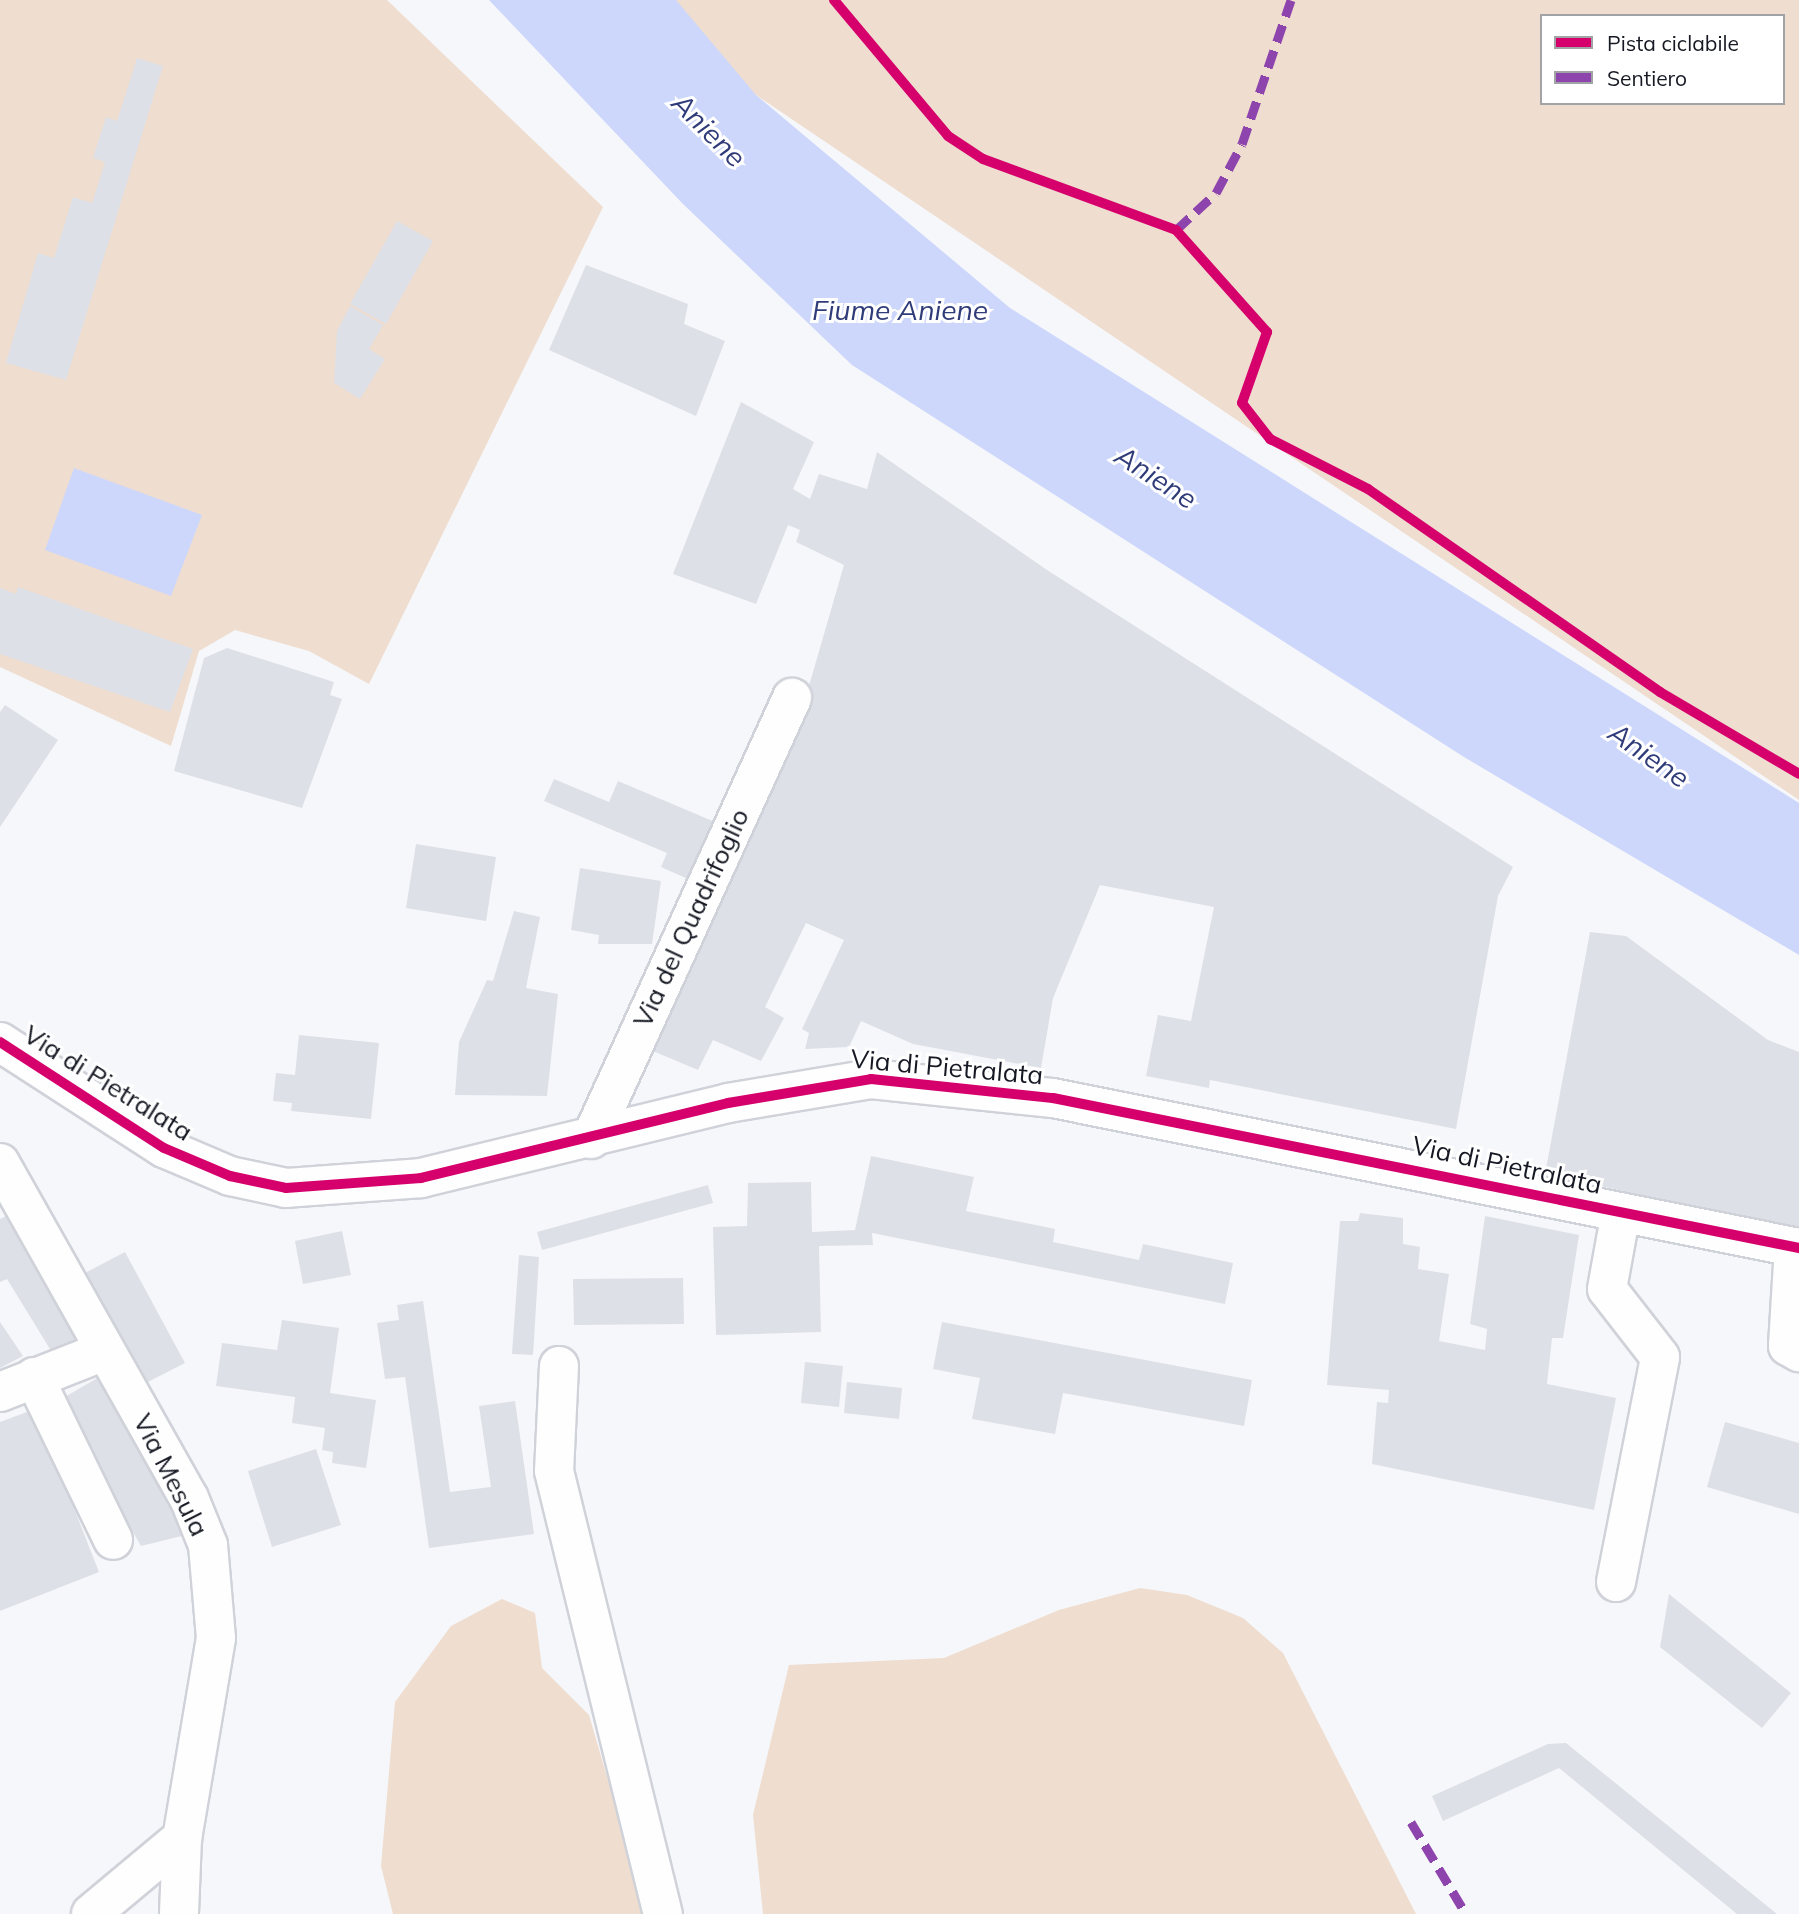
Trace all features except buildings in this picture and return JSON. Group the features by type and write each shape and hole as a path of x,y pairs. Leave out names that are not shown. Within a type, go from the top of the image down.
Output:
{"street":[{"name":"Via del Quadrifoglio","path":"591,1139 792,698"},
{"name":"Via di Pietralata","path":"0,1042 164,1148 272,1186 385,1184 591,1139 820,1083 892,1080 1054,1098 1796,1247"},
{"name":"Via Mesula","path":"3,1178 200,1521 214,1578 216,1638 181,1838 179,1914"},
{"path":"1616,1582 1660,1357 1607,1289 1621,1212"},
{"path":"1796,1247 1788,1346 1799,1352"},
{"path":"0,1392 104,1351"},
{"path":"559,1366 554,1471 663,1914"},
{"path":"34,1377 113,1540"},
{"path":"91,1914 181,1838"}],"shaded area":[{"path":"0,0 387,0 603,207 369,684 309,651 235,630 199,651 171,746 0,667"},
{"path":"667,0 1799,0 1799,800 756,95 719,64"},
{"path":"1140,1588 1187,1595 1243,1618 1283,1653 1416,1914 763,1914 753,1815 789,1665 944,1658 1059,1610"},
{"path":"502,1599 535,1613 542,1668 589,1715 647,1914 393,1914 381,1866 395,1702 451,1626"}],"water":[{"name":"Fiume Aniene","path":"489,0 676,0 756,95 1010,308 1799,803 1799,955 1464,757 852,365 683,204"},
{"path":"74,468 202,515 171,596 45,550"}],"marked path":[{"path":"1176,230 1216,193 1242,144 1291,0"},
{"path":"1411,1822 1466,1914"}],"cycle path":[{"path":"834,0 948,136 983,159 1176,230 1267,332 1242,403 1270,439 1368,489 1660,692 1799,774"},
{"path":"0,1042 164,1148 230,1176 286,1188 421,1178 728,1103 871,1079 1053,1098 1799,1248"}],"water label":[{"name":"Aniene","path":"709,130"},
{"name":"Aniene","path":"1156,477"},
{"name":"Aniene","path":"1649,755"}]}
